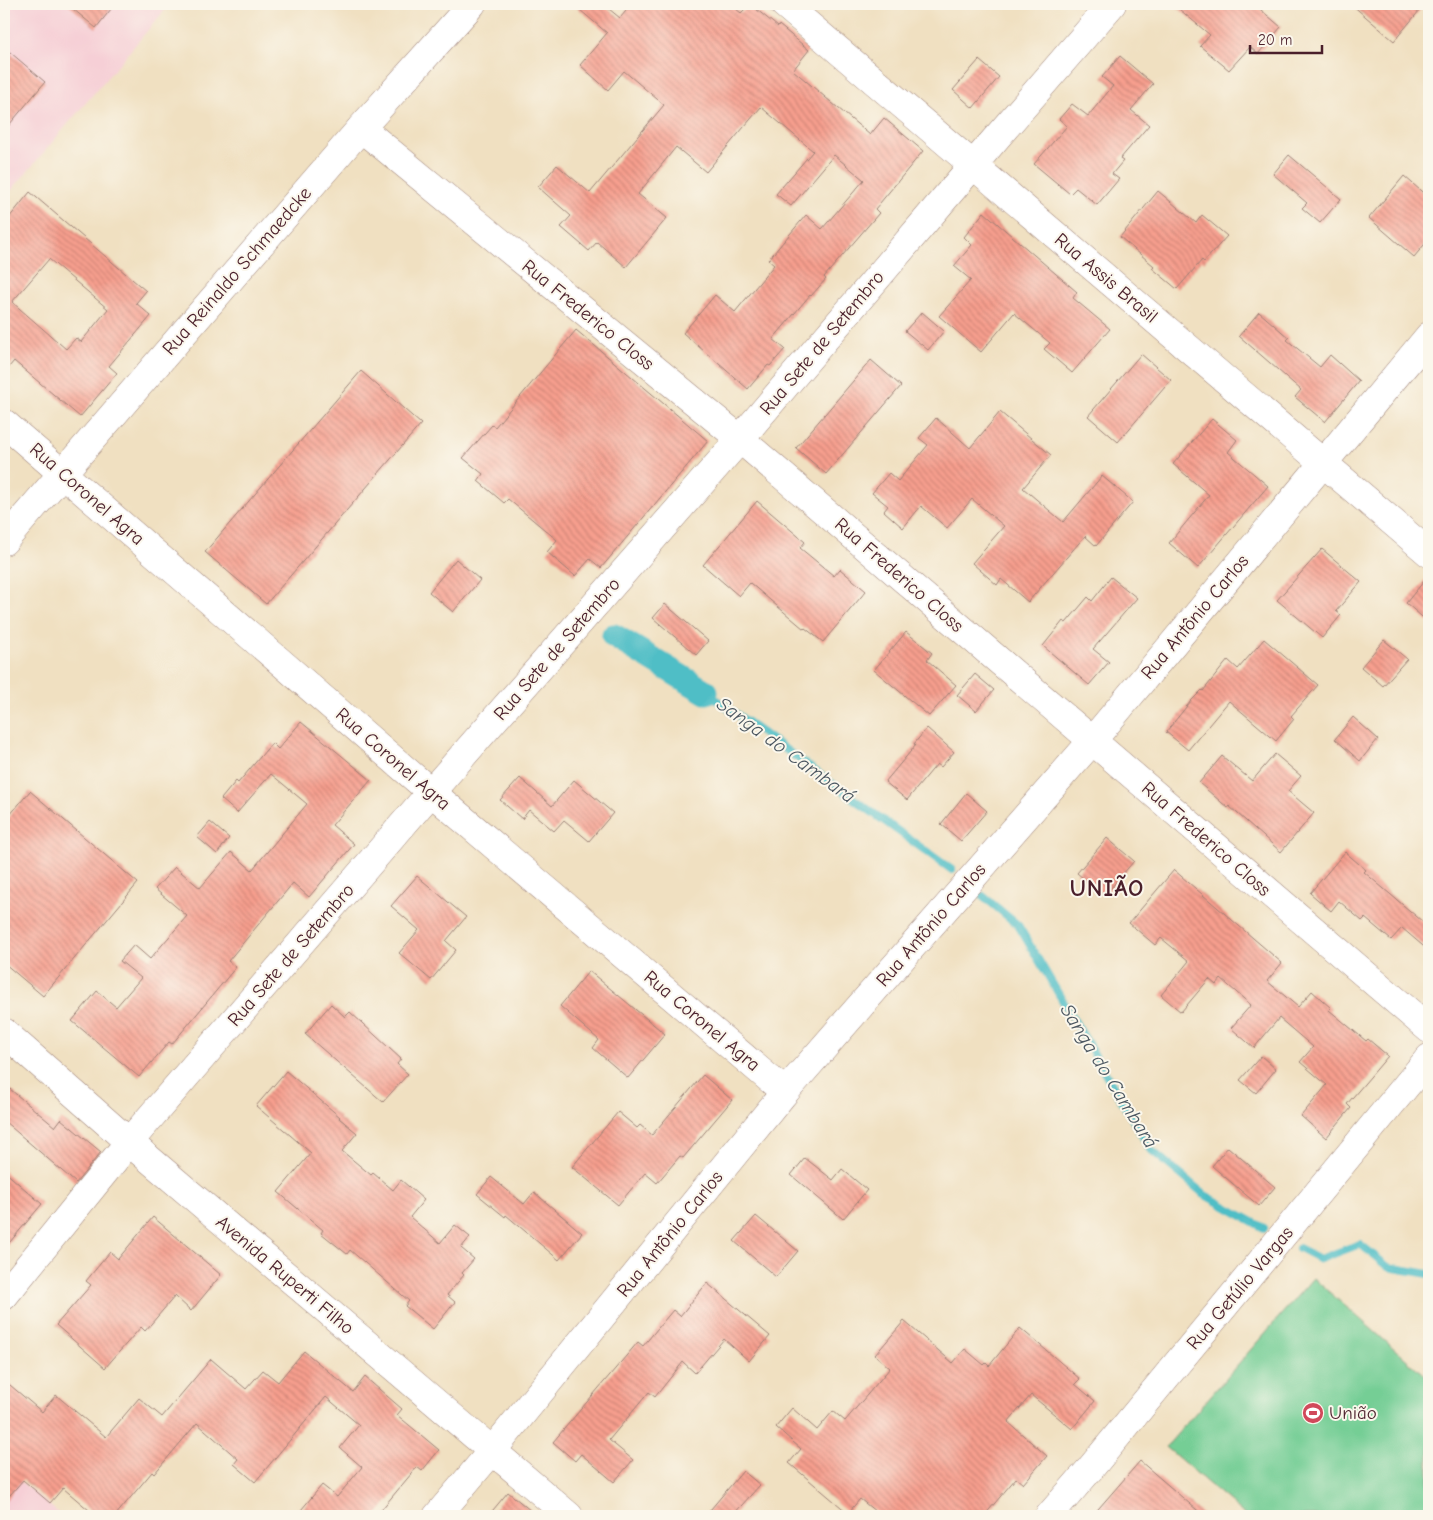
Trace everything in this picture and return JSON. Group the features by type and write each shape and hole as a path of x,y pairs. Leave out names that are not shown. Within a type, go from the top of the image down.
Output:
{"street":[{"name":"Rua Reinaldo Schmaedcke","path":"4,540 361,128 472,4"},
{"name":"Rua Assis Brasil","path":"784,4 1429,553"},
{"name":"Rua Sete de Setembro","path":"4,1296 129,1142 431,792 740,439 1112,4"},
{"name":"Rua Frederico Closs","path":"361,128 740,439 1429,1029"},
{"name":"Rua Antônio Carlos","path":"437,1516 786,1092 1092,741 1429,336"},
{"name":"Rua Coronel Agra","path":"4,423 431,792 786,1092"},
{"name":"Avenida Ruperti Filho","path":"4,1032 129,1142 569,1516"},
{"name":"Rua Getúlio Vargas","path":"1049,1516 1090,1469 1429,1058"}],"shaded area":[{"path":"4,4 170,4 4,199"},
{"path":"4,1467 62,1516 4,1516"}],"green space":[{"name":"União","path":"1313,1278 1429,1379 1429,1516 1246,1516 1166,1447"}],"building":[{"path":"67,4 115,4 96,28"},
{"path":"573,4 603,4 620,18 632,4 730,4 741,13 750,4 809,50 793,70 870,135 884,118 923,151 875,209 879,213 824,277 826,279 773,339 785,349 770,366 768,365 748,389 683,333 715,295 735,312 774,265 768,260 806,215 822,229 864,180 834,155 791,206 776,194 813,151 761,107 706,172 676,147 638,194 667,218 626,267 597,242 589,251 561,227 571,216 538,187 557,165 590,193 664,105 624,71 608,90 580,65 607,33"},
{"path":"1173,4 1254,4 1281,27 1258,54 1250,47 1229,70 1200,46 1210,35"},
{"path":"1351,4 1425,4 1394,41"},
{"path":"4,47 45,82 4,131"},
{"path":"1120,56 1153,84 1131,110 1149,125 1120,159 1123,161 1112,174 1119,179 1097,205 1076,188 1070,194 1034,164 1067,126 1059,119 1072,104 1088,116 1113,86 1102,77"},
{"path":"979,60 999,77 973,108 953,90"},
{"path":"1289,155 1341,199 1320,223 1302,208 1307,203 1273,174"},
{"path":"1404,176 1429,198 1429,239 1414,257 1369,218"},
{"path":"1158,191 1196,223 1202,215 1227,236 1204,262 1202,260 1177,289 1120,237"},
{"path":"30,192 146,291 136,303 151,316 109,366 117,373 80,417 14,361 4,373 4,224","holes":["49,259 108,309 81,342 76,338 66,349 12,302"]},
{"path":"984,212 1077,292 1073,298 1110,329 1072,373 1044,349 1050,343 1014,313 981,352 939,316 971,280 954,266 972,245 964,237"},
{"path":"922,312 944,331 928,350 905,331"},
{"path":"1259,312 1289,338 1287,340 1320,367 1330,355 1359,381 1325,422 1295,397 1301,390 1239,336"},
{"path":"576,330 708,441 601,568 590,559 575,576 547,552 557,540 508,499 504,503 478,481 483,474 463,458 492,425 495,427"},
{"path":"1141,354 1171,380 1118,442 1088,416"},
{"path":"871,360 901,386 826,474 796,448"},
{"path":"361,371 421,424 266,604 205,552"},
{"path":"1000,412 1051,455 1023,488 1063,522 1102,476 1133,502 1096,546 1085,536 1028,602 1001,579 997,585 972,563 1004,526 972,499 947,528 921,506 903,528 884,511 888,506 872,493 889,473 898,481 928,445 919,438 936,418 970,448"},
{"path":"1212,419 1237,440 1228,452 1268,486 1198,568 1169,543 1209,495 1173,464"},
{"path":"757,501 805,542 800,548 834,576 840,569 866,591 823,642 804,629 750,583 739,596 703,565"},
{"path":"1322,549 1361,582 1336,611 1341,615 1322,638 1277,600"},
{"path":"456,559 480,580 453,612 429,592"},
{"path":"1429,575 1429,623 1406,603"},
{"path":"1111,577 1137,598 1093,649 1109,662 1089,685 1043,646 1063,621 1066,623 1088,597 1092,601"},
{"path":"665,604 708,641 696,655 653,618"},
{"path":"906,632 932,653 927,660 956,685 929,716 874,670"},
{"path":"1264,639 1318,685 1291,716 1294,719 1276,741 1229,701 1188,750 1166,732 1228,660 1238,669"},
{"path":"1384,640 1407,659 1383,686 1361,667"},
{"path":"975,674 994,690 976,711 957,695"},
{"path":"1353,717 1378,739 1360,761 1335,739"},
{"path":"301,722 371,780 332,825 354,844 309,897 293,883 228,961 236,967 172,1044 169,1042 139,1077 72,1021 97,991 116,1007 141,978 120,961 134,945 150,959 187,916 155,889 175,867 200,888 231,852 252,870 307,804 271,774 237,813 221,799 236,781 238,783 272,743 278,749"},
{"path":"927,728 954,752 941,767 937,764 907,800 885,782 916,745 914,744"},
{"path":"1275,754 1301,776 1288,791 1314,813 1281,852 1229,806 1228,808 1199,783 1222,756 1252,781"},
{"path":"520,778 552,806 574,780 613,813 589,841 564,820 554,831 529,810 522,819 500,800"},
{"path":"30,791 138,883 43,996 4,963 4,822"},
{"path":"966,793 987,811 961,841 941,824"},
{"path":"210,822 229,838 217,854 197,837"},
{"path":"1107,838 1134,861 1104,896 1077,873"},
{"path":"1345,852 1366,870 1364,872 1429,927 1429,951 1402,928 1391,940 1365,918 1362,921 1339,901 1331,911 1310,893"},
{"path":"1174,870 1282,963 1267,981 1298,1007 1312,991 1331,1008 1329,1010 1366,1041 1368,1039 1388,1056 1347,1104 1351,1108 1326,1138 1301,1116 1327,1085 1300,1062 1313,1047 1279,1018 1254,1048 1231,1028 1251,1005 1221,979 1216,985 1209,979 1181,1012 1161,995 1189,961 1161,938 1155,945 1129,923"},
{"path":"417,876 466,917 446,941 456,950 431,980 399,953 419,930 391,906"},
{"path":"589,971 665,1034 628,1078 593,1048 599,1040 560,1006"},
{"path":"331,1004 345,1017 350,1012 401,1059 397,1064 408,1074 383,1102 305,1034"},
{"path":"1261,1056 1276,1069 1256,1093 1240,1080"},
{"path":"286,1071 357,1133 342,1151 393,1190 401,1180 424,1200 410,1217 440,1243 455,1225 470,1237 461,1248 474,1259 462,1273 464,1275 447,1295 455,1302 433,1329 405,1306 409,1301 350,1250 347,1254 321,1233 323,1230 278,1192 311,1153 256,1106"},
{"path":"703,1075 732,1100 683,1158 680,1156 657,1183 645,1173 618,1205 572,1167 618,1112 637,1128 640,1125 652,1135"},
{"path":"4,1084 55,1127 61,1119 101,1152 76,1183 4,1121"},
{"path":"1228,1147 1275,1187 1259,1206 1212,1166"},
{"path":"805,1158 833,1180 842,1169 867,1190 843,1219 791,1175"},
{"path":"4,1171 42,1204 4,1249"},
{"path":"491,1177 524,1204 534,1192 582,1233 559,1260 506,1215 505,1217 477,1194"},
{"path":"756,1216 798,1251 776,1277 734,1241"},
{"path":"153,1217 221,1275 191,1311 175,1296 145,1331 141,1327 105,1368 56,1325 91,1285 86,1281 110,1252 118,1259"},
{"path":"707,1283 770,1336 749,1361 724,1339 695,1373 683,1362 655,1397 649,1392 609,1440 633,1460 614,1482 581,1454 575,1461 553,1442 638,1342 643,1346 673,1310 680,1316"},
{"path":"904,1321 953,1363 965,1349 984,1365 986,1363 989,1366 1020,1328 1080,1379 1075,1384 1095,1401 1072,1429 1031,1395 1008,1422 1047,1456 1023,1484 1016,1478 984,1516 881,1516 860,1499 848,1513 789,1463 801,1449 776,1427 792,1408 817,1430 833,1411 845,1421 890,1368 875,1355"},
{"path":"304,1351 353,1392 365,1377 402,1409 397,1415 439,1450 422,1471 417,1467 376,1516 296,1516 322,1485 337,1497 362,1467 340,1448 359,1425 326,1397 255,1482 234,1464 238,1459 197,1423 115,1516 96,1516 63,1488 50,1503 23,1480 4,1502 4,1380 42,1412 56,1395 106,1437 139,1398 162,1417 211,1359 246,1389 263,1370 278,1382"},
{"path":"1140,1461 1204,1516 1092,1516"},
{"path":"743,1471 760,1485 732,1516 705,1516"},
{"path":"508,1492 537,1516 488,1516"}],"waterway":[{"name":"Sanga do Cambará","path":"614,636 706,692"},
{"name":"Sanga do Cambará","path":"706,692 952,870"},
{"name":"Sanga do Cambará","path":"983,896 1018,925 1150,1149 1205,1195 1264,1228"},
{"name":"Sanga do Cambará","path":"1299,1248 1320,1259 1360,1244 1388,1267 1429,1274"}],"place":[{"name":"União","path":"1313,1413"}],"district":[{"name":"UNIÃO","path":"1107,888"}]}
